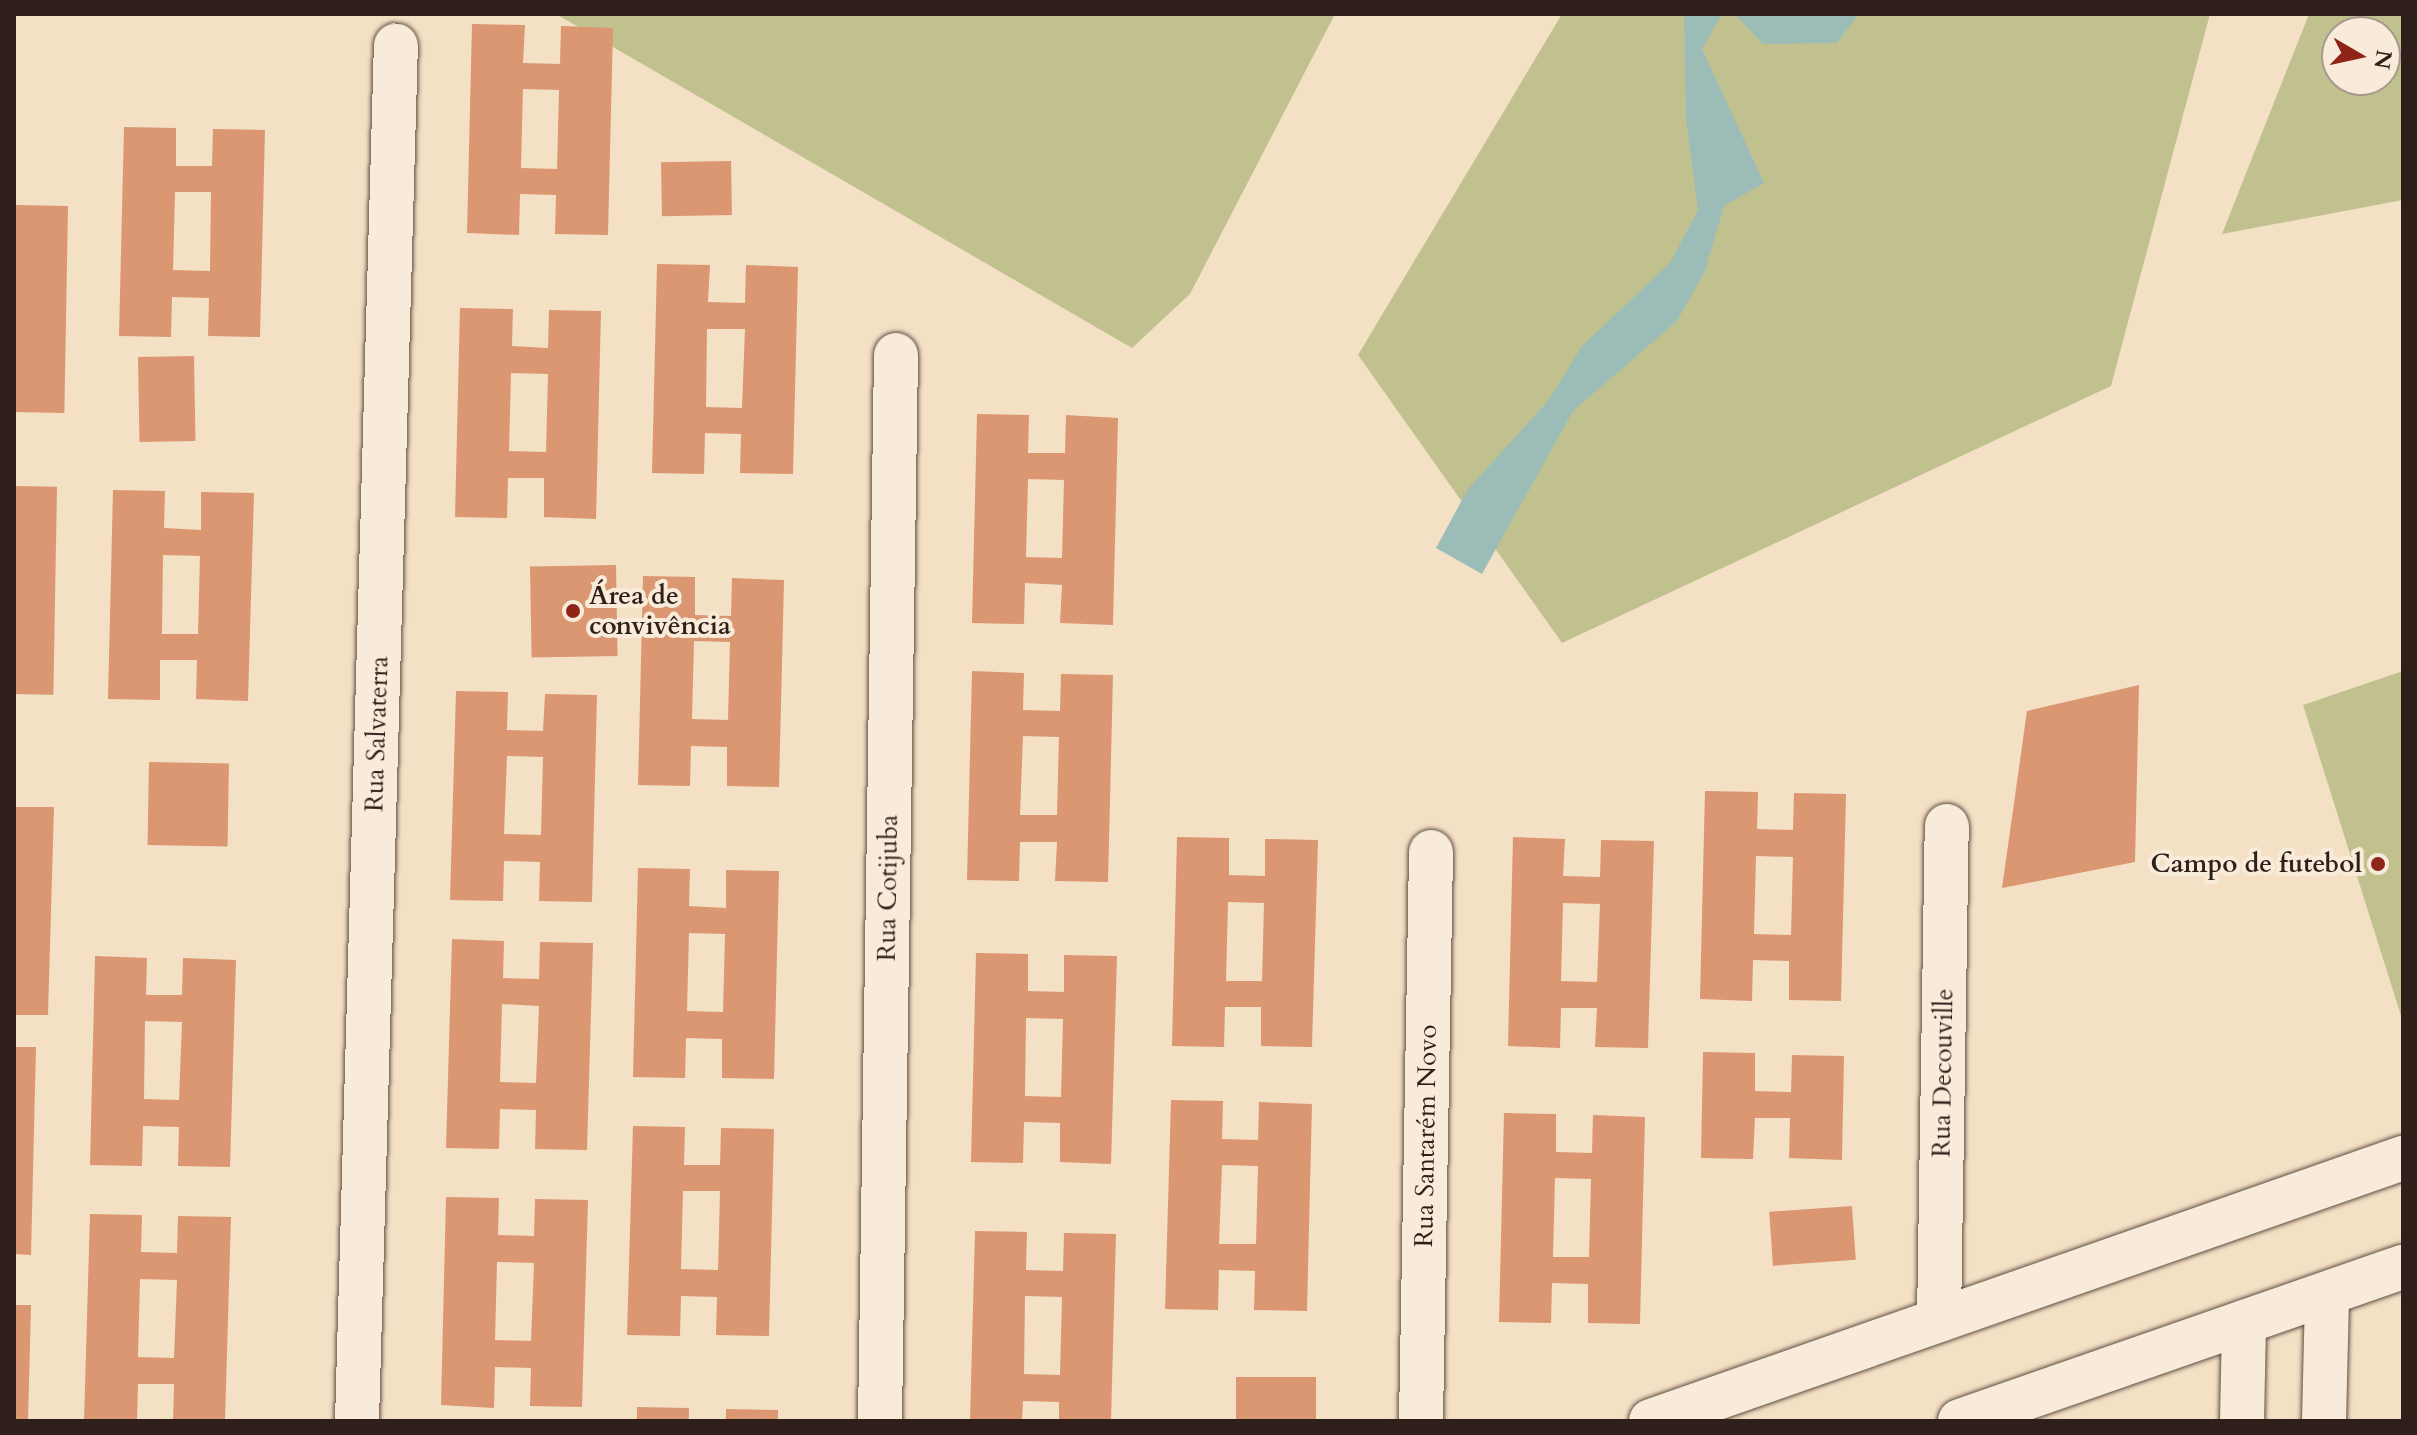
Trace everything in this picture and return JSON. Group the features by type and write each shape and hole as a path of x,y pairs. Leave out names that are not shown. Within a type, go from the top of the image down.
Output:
{"street":[{"name":"Rua Salvaterra","path":"357,1421 396,46"},
{"name":"Rua Cotijuba","path":"880,1421 896,355"},
{"name":"Rua Decouville","path":"1939,1320 1947,826"},
{"name":"Rua Santarém Novo","path":"1421,1421 1431,852"},
{"path":"1651,1421 2403,1158"},
{"path":"1960,1421 2403,1267"},
{"path":"2324,1421 2327,1294"},
{"path":"2242,1421 2244,1322"}],"green space":[{"path":"556,14 1335,14 1190,294 1132,348"},
{"path":"1562,14 2210,14 2111,386 1562,643 1358,355"},
{"path":"2309,14 2403,14 2403,200 2222,234"},
{"name":"Campo de futebol","path":"2403,671 2403,1022 2303,705"}],"water":[{"path":"1684,14 1722,14 1702,49 1764,183 1724,206 1705,271 1677,321 1573,411 1482,574 1436,548 1468,489 1548,401 1582,346 1670,263 1698,210 1686,120"},
{"path":"1735,14 1859,14 1837,43 1763,44"}],"building":[{"path":"472,24 525,25 523,63 560,64 561,26 613,28 608,235 555,234 556,195 520,194 519,235 467,233","holes":["523,89 559,90 557,169 521,168"]},
{"path":"124,127 176,128 176,166 212,166 213,129 265,130 260,337 208,336 209,298 172,297 171,337 119,336","holes":["175,192 211,192 210,271 173,270"]},
{"path":"731,161 732,215 662,216 661,162"},
{"path":"16,205 68,206 64,413 14,412"},
{"path":"657,264 710,265 708,302 745,303 746,265 798,267 793,474 740,473 741,434 705,433 704,474 652,473","holes":["707,329 745,329 742,408 706,407"]},
{"path":"460,308 513,309 512,346 548,348 549,310 601,311 596,519 544,517 544,478 508,478 507,518 455,517","holes":["511,373 548,374 546,452 509,451"]},
{"path":"194,356 195,441 139,442 138,357"},
{"path":"977,414 1029,415 1028,453 1065,453 1066,415 1118,418 1113,625 1060,623 1062,585 1025,583 1024,624 972,623","holes":["1028,479 1064,480 1062,558 1026,557"]},
{"path":"14,486 57,487 53,695 14,694"},
{"path":"113,490 165,491 164,528 201,530 201,492 254,493 248,701 196,699 197,660 160,660 160,700 108,699","holes":["163,555 200,556 198,634 162,634"]},
{"name":"Área de convivência","path":"616,565 618,656 532,657 530,567"},
{"path":"643,576 695,577 695,615 731,616 732,578 784,580 779,787 727,786 727,747 691,746 690,786 638,785","holes":["694,641 730,642 728,720 692,719"]},
{"path":"972,671 1024,673 1023,710 1060,711 1061,674 1113,675 1108,882 1055,881 1057,842 1020,842 1019,881 967,880","holes":["1023,736 1059,737 1057,815 1020,815"]},
{"path":"2139,685 2135,862 2002,888 2027,711"},
{"path":"456,691 508,692 507,730 543,731 545,694 597,695 592,902 539,901 540,862 504,861 503,901 450,900","holes":["507,756 543,757 541,835 504,834"]},
{"path":"149,762 229,763 228,846 148,845"},
{"path":"1705,791 1758,792 1757,829 1793,830 1794,793 1846,794 1841,1001 1789,1000 1789,961 1753,960 1752,1001 1700,999","holes":["1756,856 1793,857 1791,935 1754,934"]},
{"path":"14,807 54,807 48,1015 14,1015"},
{"path":"1177,837 1229,838 1229,875 1265,876 1265,839 1318,840 1312,1047 1261,1046 1261,1007 1225,1007 1224,1047 1172,1046","holes":["1228,902 1264,903 1262,981 1226,981"]},
{"path":"1513,837 1565,839 1563,876 1600,877 1601,840 1654,841 1648,1048 1595,1047 1597,1008 1561,1008 1560,1048 1508,1046","holes":["1563,903 1600,904 1597,982 1561,981"]},
{"path":"638,868 690,869 689,906 726,908 726,870 779,871 774,1079 722,1078 722,1039 686,1038 685,1078 633,1077","holes":["689,933 725,934 723,1012 687,1011"]},
{"path":"452,939 504,941 503,978 539,979 540,942 593,943 587,1150 535,1149 536,1110 500,1109 499,1149 446,1148","holes":["502,1004 539,1006 536,1083 500,1082"]},
{"path":"976,953 1028,954 1028,991 1064,992 1064,955 1117,956 1111,1164 1060,1162 1060,1123 1024,1122 1023,1163 971,1162","holes":["1026,1018 1063,1019 1061,1097 1025,1096"]},
{"path":"95,956 147,958 146,995 182,995 183,958 236,960 230,1167 178,1166 179,1127 143,1126 142,1166 90,1165","holes":["145,1021 182,1022 179,1100 144,1099"]},
{"path":"14,1047 36,1047 31,1255 14,1254"},
{"path":"1703,1052 1755,1053 1755,1091 1791,1092 1792,1055 1844,1056 1842,1160 1789,1158 1790,1118 1755,1118 1753,1159 1701,1158"},
{"path":"1171,1100 1223,1101 1222,1139 1258,1140 1259,1102 1312,1104 1307,1311 1254,1310 1255,1271 1219,1270 1218,1310 1165,1309","holes":["1222,1165 1258,1166 1256,1244 1219,1244"]},
{"path":"1504,1113 1556,1114 1556,1152 1592,1153 1593,1115 1645,1117 1640,1324 1588,1323 1588,1284 1552,1283 1551,1323 1499,1322","holes":["1555,1178 1591,1179 1589,1257 1553,1257"]},
{"path":"633,1126 685,1127 684,1165 720,1165 721,1128 774,1129 769,1336 716,1335 717,1297 681,1296 680,1336 627,1335","holes":["683,1191 720,1191 718,1270 681,1269"]},
{"path":"446,1197 499,1198 498,1235 534,1236 535,1199 588,1200 582,1407 530,1406 531,1368 495,1367 494,1408 441,1405","holes":["497,1262 534,1263 531,1341 495,1340"]},
{"path":"1852,1206 1856,1260 1773,1266 1769,1212"},
{"path":"90,1214 142,1215 141,1252 177,1253 178,1216 231,1217 225,1421 173,1421 174,1384 138,1384 137,1421 84,1421","holes":["140,1279 177,1280 174,1358 138,1357"]},
{"path":"975,1231 1027,1232 1026,1270 1063,1271 1064,1233 1116,1234 1111,1421 1059,1421 1059,1402 1023,1401 1022,1421 970,1421","holes":["1025,1296 1062,1297 1060,1375 1024,1374"]},
{"path":"14,1305 31,1305 28,1421 14,1421"},
{"path":"1236,1377 1316,1377 1316,1421 1236,1421"},
{"path":"637,1407 689,1408 689,1421 637,1421"},
{"path":"726,1409 778,1410 778,1421 726,1421"}],"place":[{"name":"Área de convivência","path":"573,611"},
{"name":"Campo de futebol","path":"2378,864"}]}
